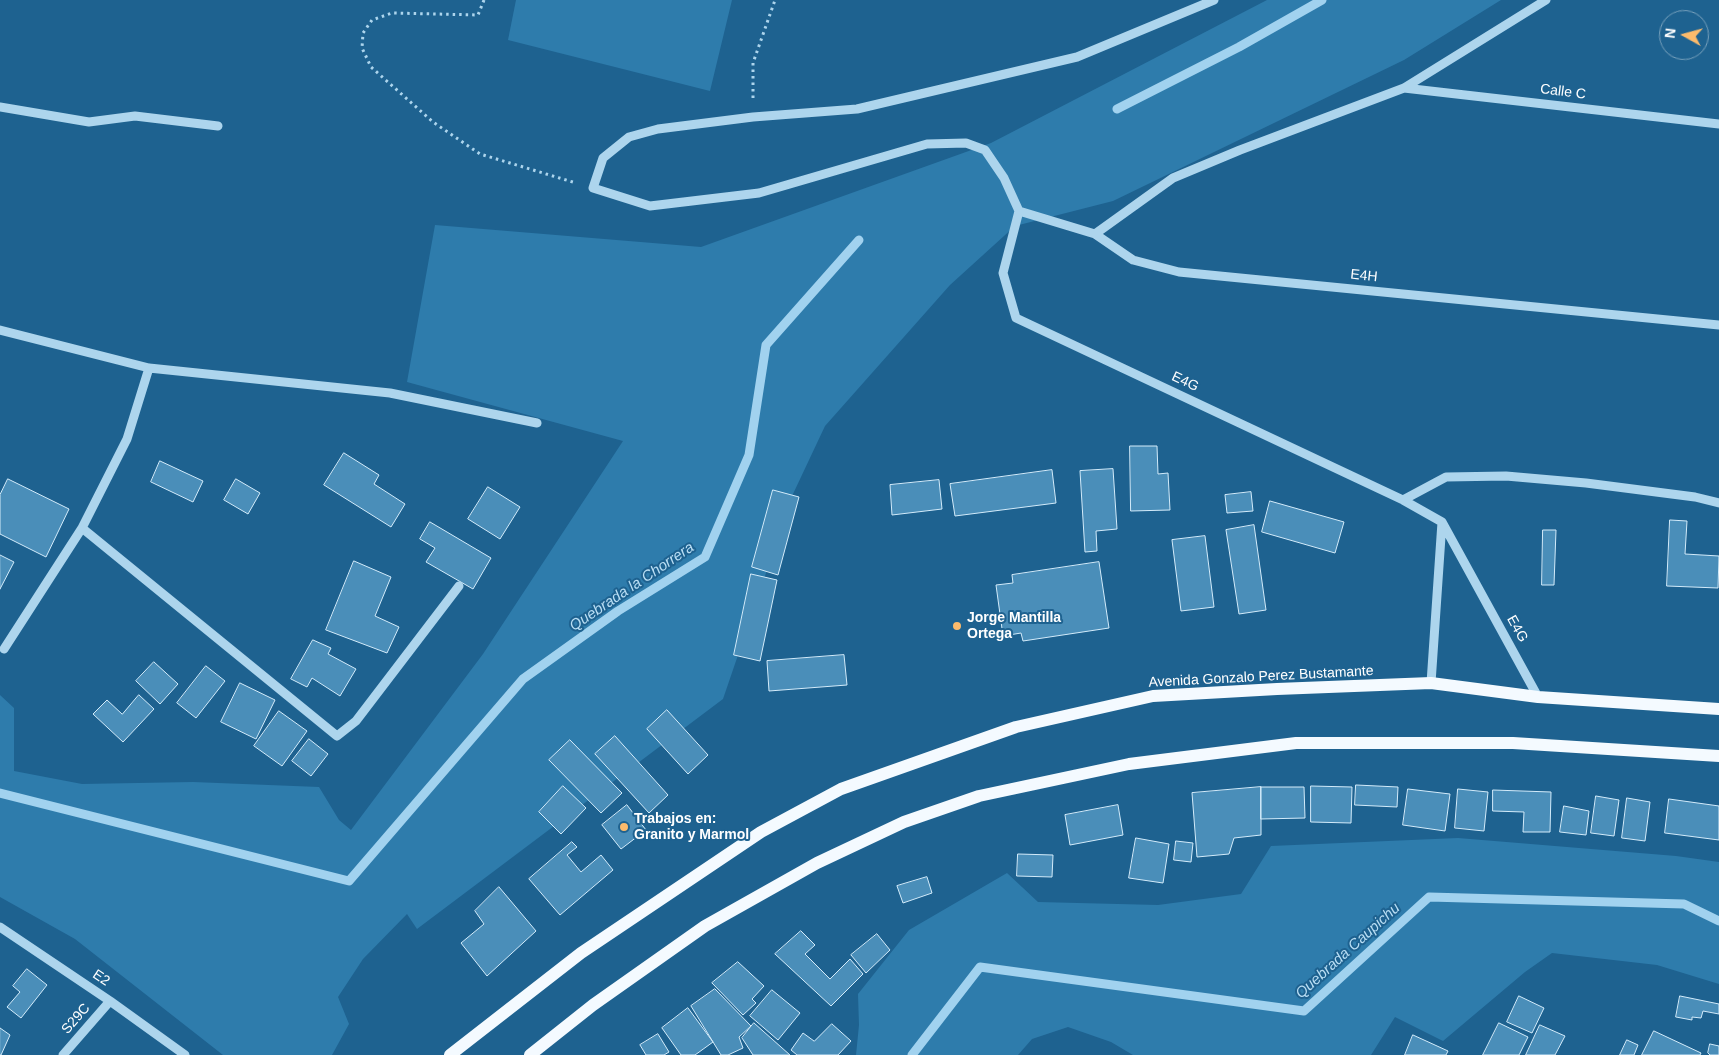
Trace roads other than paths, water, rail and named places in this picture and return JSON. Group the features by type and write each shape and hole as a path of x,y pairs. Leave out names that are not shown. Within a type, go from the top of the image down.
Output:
{"main road":[{"name":"Avenida Gonzalo Perez Bustamante","path":"450,1055 581,953 761,832 841,790 1016,727 1153,696 1286,688 1431,683 1538,697 1719,709"},
{"path":"530,1055 593,1005 705,926 817,863 904,822 979,796 1129,764 1296,743 1513,743 1719,756"}],"street":[{"path":"1019,211 1004,178 985,150 966,143 927,144 758,193 650,206 593,188 603,158 629,137 658,129 753,117 857,109 1077,57 1214,0"},
{"path":"1095,234 1173,178 1240,150 1404,88 1546,0"},
{"name":"Calle C","path":"1404,88 1719,124"},
{"path":"0,107 89,122 135,116 218,126"},
{"name":"E4H","path":"1019,211 1095,234 1133,260 1179,272 1719,325"},
{"name":"E4G","path":"1019,211 1003,272 1016,318 1403,500 1442,522 1538,697"},
{"path":"0,330 149,368 390,393 537,423"},
{"path":"4,649 82,528 127,439 149,368"},
{"path":"1403,500 1446,477 1506,476 1596,484 1694,497 1719,503"},
{"path":"1431,683 1442,522"},
{"path":"82,528 337,736 356,721 459,586"},
{"name":"E2","path":"0,927 110,1001 185,1055"},
{"name":"S29C","path":"63,1055 110,1001"}],"waterway":[{"path":"1117,109 1239,47 1322,0"},
{"name":"Quebrada la Chorrera","path":"0,793 349,881 523,679 618,611 705,557 749,455 766,345 859,240"},
{"name":"Quebrada Caupichu","path":"912,1055 980,967 1304,1011 1429,897 1684,904 1719,921"}],"place":[{"name":"Jorge Mantilla Ortega","path":"957,626"},
{"name":"Trabajos en: Granito y Marmol","path":"624,827"}]}
